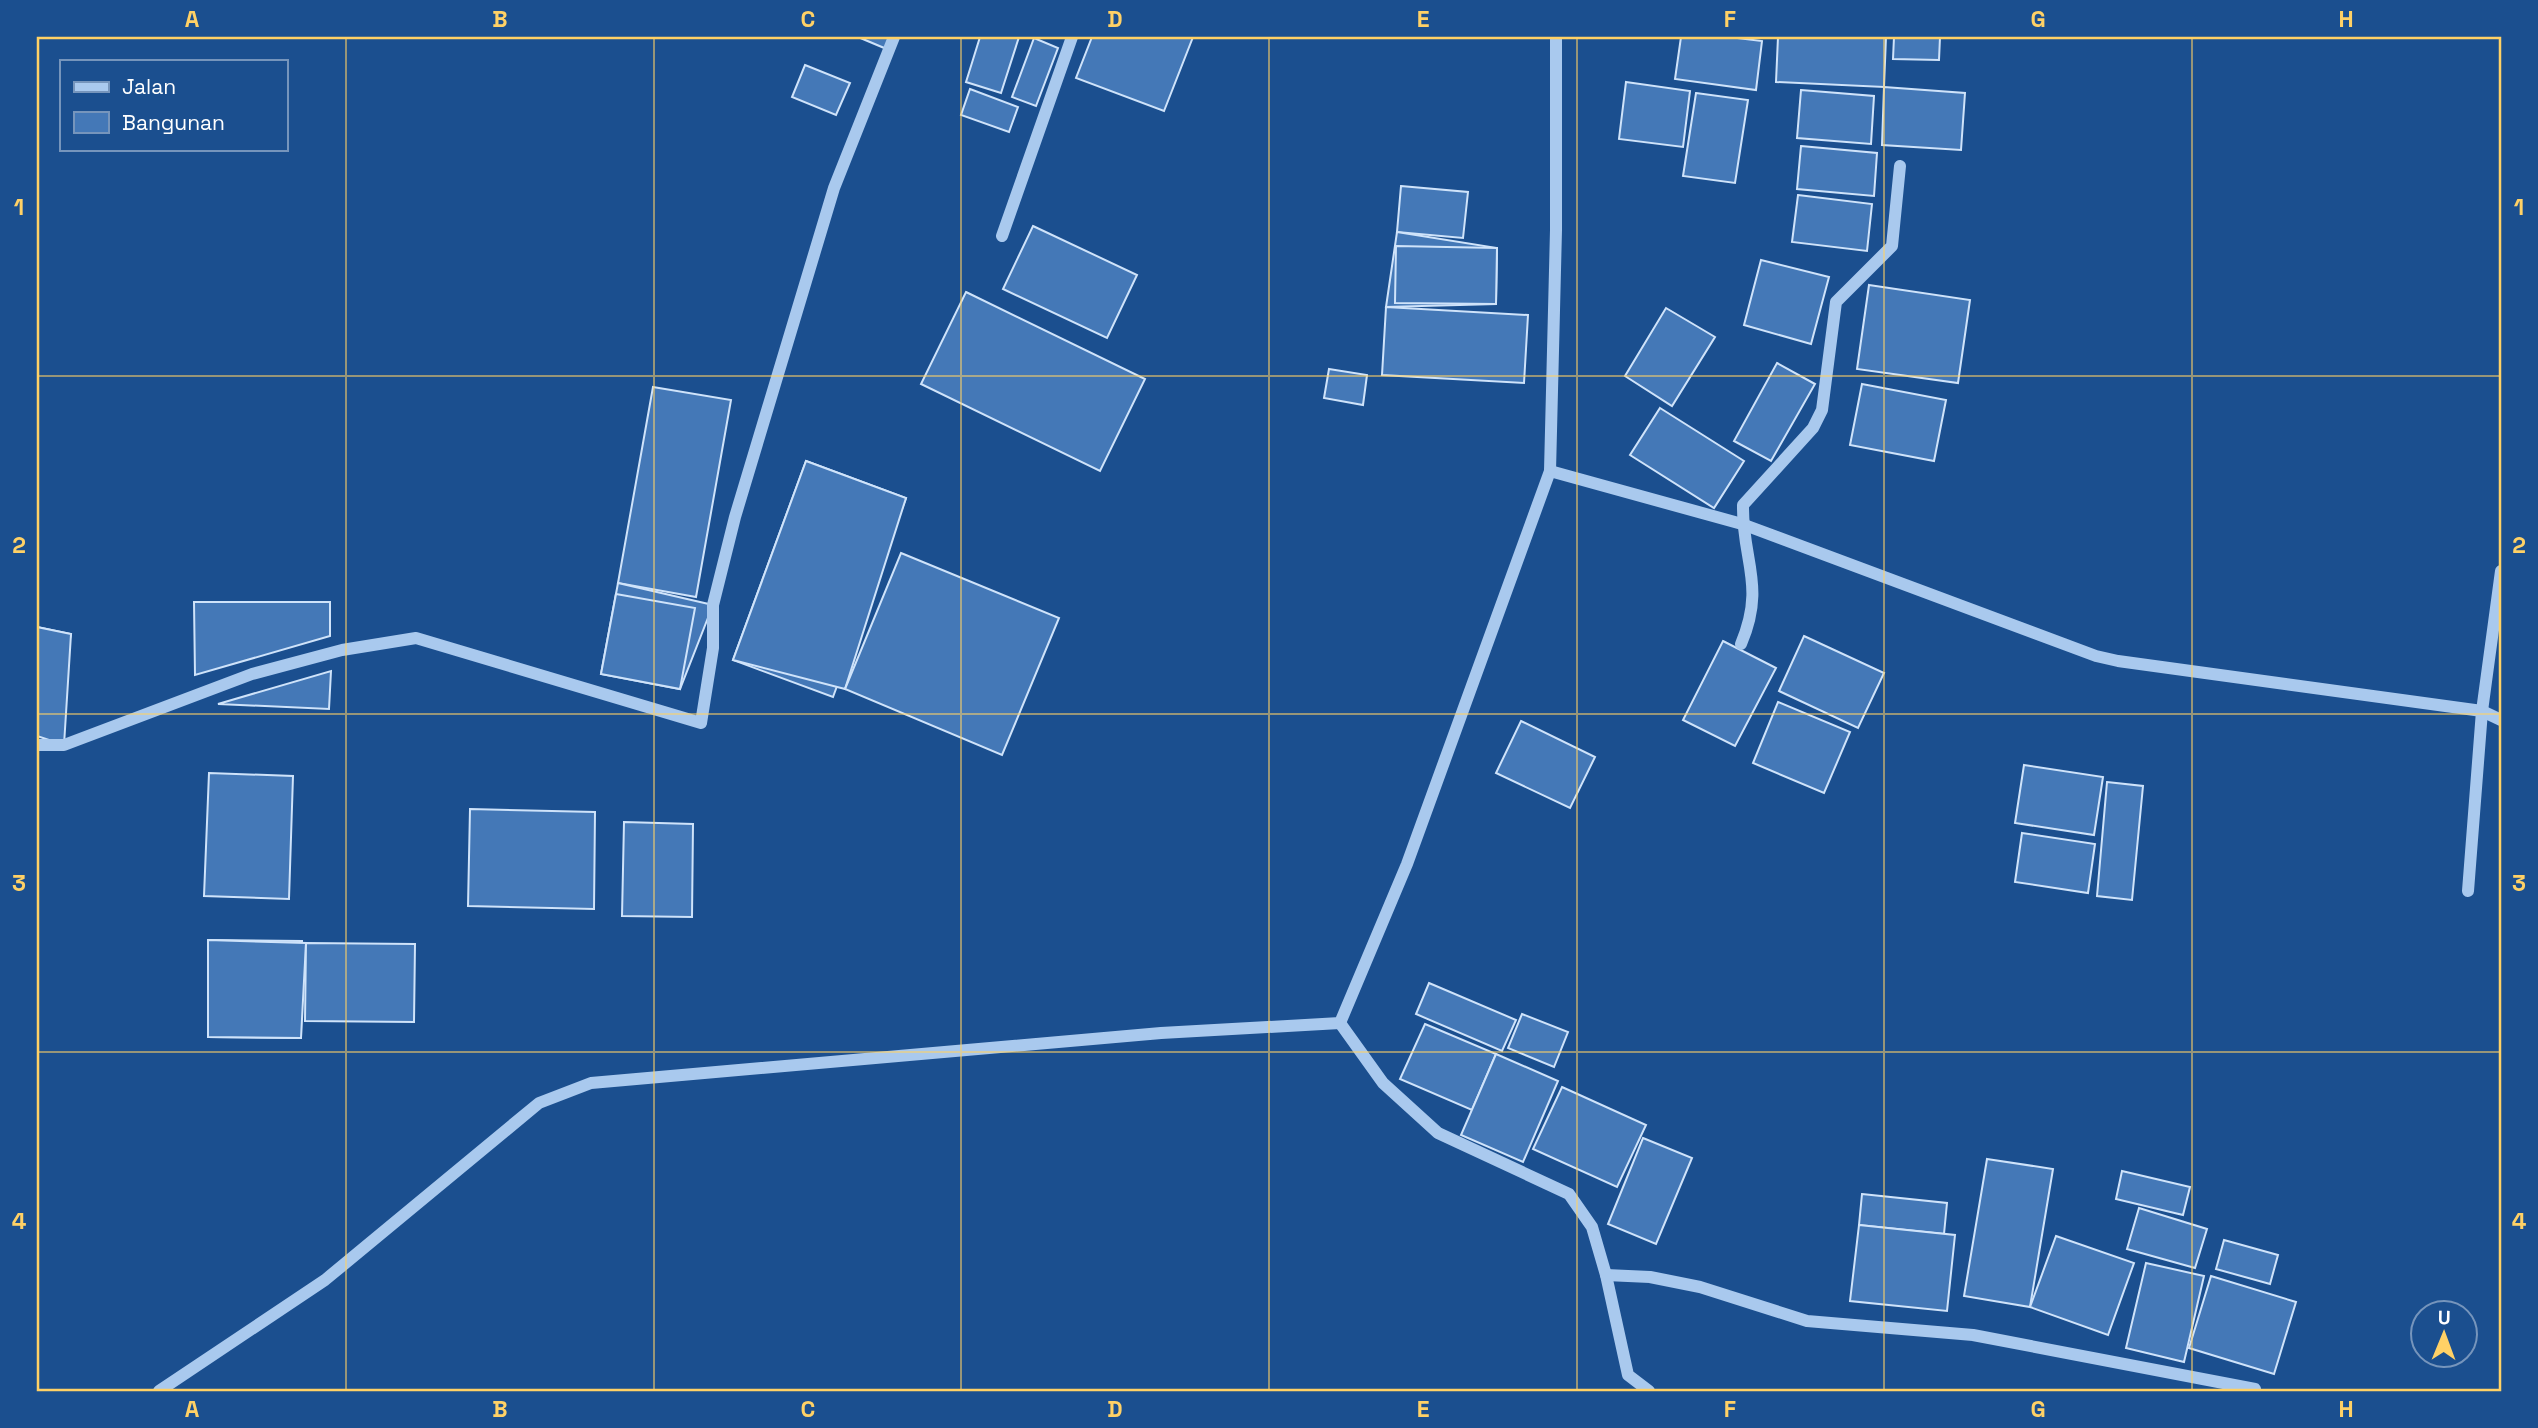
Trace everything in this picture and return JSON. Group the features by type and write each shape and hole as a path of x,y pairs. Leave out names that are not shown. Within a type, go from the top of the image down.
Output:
{"street":[{"path":"37,745 64,745 251,674 342,650 416,638 701,723 713,648 713,604 735,517 834,188 894,37"},
{"path":"1002,236 1072,37"},
{"path":"1340,1023 1407,864 1550,471 1556,230 1556,37"},
{"path":"1741,644 1751,621 1754,591 1742,524 1743,505 1751,492 1804,439 1822,410 1836,302 1892,246 1900,166"},
{"path":"1550,471 1742,524 2107,659 2482,711 2501,720"},
{"path":"2468,891 2482,711 2501,571"},
{"path":"1340,1023 1383,1083 1438,1133 1569,1194 1592,1227 1606,1275 1628,1375 1649,1391"},
{"path":"159,1391 326,1280 539,1103 590,1083 1161,1033 1340,1023"},
{"path":"1606,1275 1650,1277 1700,1287 1807,1321 1973,1335 2255,1389"}],"building":[{"path":"858,37 892,37 889,50"},
{"path":"980,37 1019,37 1001,93 966,82"},
{"path":"1092,37 1193,37 1164,111 1076,78"},
{"path":"1681,37 1729,37 1762,41 1756,90 1675,79"},
{"path":"1778,37 1886,37 1884,87 1776,82"},
{"path":"1894,37 1940,37 1939,60 1893,59"},
{"path":"1034,38 1058,48 1036,106 1012,97"},
{"path":"805,65 850,83 836,115 792,97"},
{"path":"1626,82 1690,91 1683,147 1619,139"},
{"path":"1884,87 1965,93 1961,150 1882,145"},
{"path":"970,89 1018,107 1009,132 961,115"},
{"path":"1801,90 1874,96 1871,144 1797,138"},
{"path":"1696,93 1748,100 1735,183 1683,176"},
{"path":"1801,146 1877,153 1874,196 1797,189"},
{"path":"1401,186 1468,192 1463,238 1397,232"},
{"path":"1798,195 1872,204 1867,251 1792,242"},
{"path":"1033,226 1137,275 1107,338 1003,289"},
{"path":"1397,232 1497,248 1496,304 1386,307"},
{"path":"1396,246 1497,248 1496,304 1395,303"},
{"path":"1761,260 1829,277 1811,344 1744,325"},
{"path":"1869,285 1970,300 1958,383 1857,369"},
{"path":"966,292 1145,379 1100,471 921,384"},
{"path":"1386,307 1528,315 1524,383 1382,375"},
{"path":"1666,308 1715,337 1672,406 1625,376"},
{"path":"1777,363 1815,384 1771,461 1734,441"},
{"path":"1329,369 1367,375 1363,405 1324,398"},
{"path":"1862,384 1946,400 1934,461 1850,445"},
{"path":"653,387 731,400 696,597 618,583"},
{"path":"1660,408 1744,461 1714,508 1630,455"},
{"path":"806,461 906,498 833,697 733,660"},
{"path":"806,461 906,498 845,689 733,660"},
{"path":"901,553 1059,618 1002,755 845,689"},
{"path":"618,583 713,605 680,689 601,674"},
{"path":"616,594 695,608 680,689 601,674"},
{"path":"194,602 330,602 330,636 195,675"},
{"path":"37,627 71,634 51,726 37,723"},
{"path":"37,627 71,634 64,745 37,736"},
{"path":"1804,636 1884,673 1858,728 1779,691"},
{"path":"1723,641 1776,668 1735,746 1683,720"},
{"path":"331,671 329,709 218,704"},
{"path":"1778,702 1850,732 1824,793 1753,763"},
{"path":"1521,721 1595,757 1570,808 1496,773"},
{"path":"2024,765 2103,777 2094,835 2015,823"},
{"path":"209,773 293,776 289,899 204,896"},
{"path":"2107,782 2143,786 2132,900 2097,896"},
{"path":"470,809 595,812 594,909 468,906"},
{"path":"624,822 693,824 692,917 622,916"},
{"path":"2022,833 2095,844 2088,893 2015,882"},
{"path":"208,940 302,941 301,1038 208,1037"},
{"path":"208,940 306,943 301,1038 208,1037"},
{"path":"306,943 415,944 414,1022 305,1021"},
{"path":"1429,983 1516,1020 1502,1051 1416,1014"},
{"path":"1522,1014 1568,1032 1554,1067 1508,1048"},
{"path":"1425,1024 1496,1054 1472,1110 1400,1079"},
{"path":"1496,1054 1558,1081 1523,1162 1461,1135"},
{"path":"1562,1087 1646,1125 1617,1187 1533,1149"},
{"path":"1643,1138 1692,1158 1656,1244 1608,1224"},
{"path":"1987,1159 2053,1169 2030,1307 1964,1296"},
{"path":"2122,1171 2190,1187 2183,1215 2116,1199"},
{"path":"1862,1194 1947,1203 1944,1234 1859,1225"},
{"path":"2139,1208 2207,1229 2195,1268 2127,1249"},
{"path":"1859,1225 1955,1235 1947,1311 1850,1301"},
{"path":"2056,1236 2134,1263 2108,1335 2030,1307"},
{"path":"2224,1240 2278,1255 2270,1284 2216,1269"},
{"path":"2146,1263 2204,1276 2184,1362 2126,1348"},
{"path":"2211,1276 2296,1302 2274,1374 2189,1348"}]}
